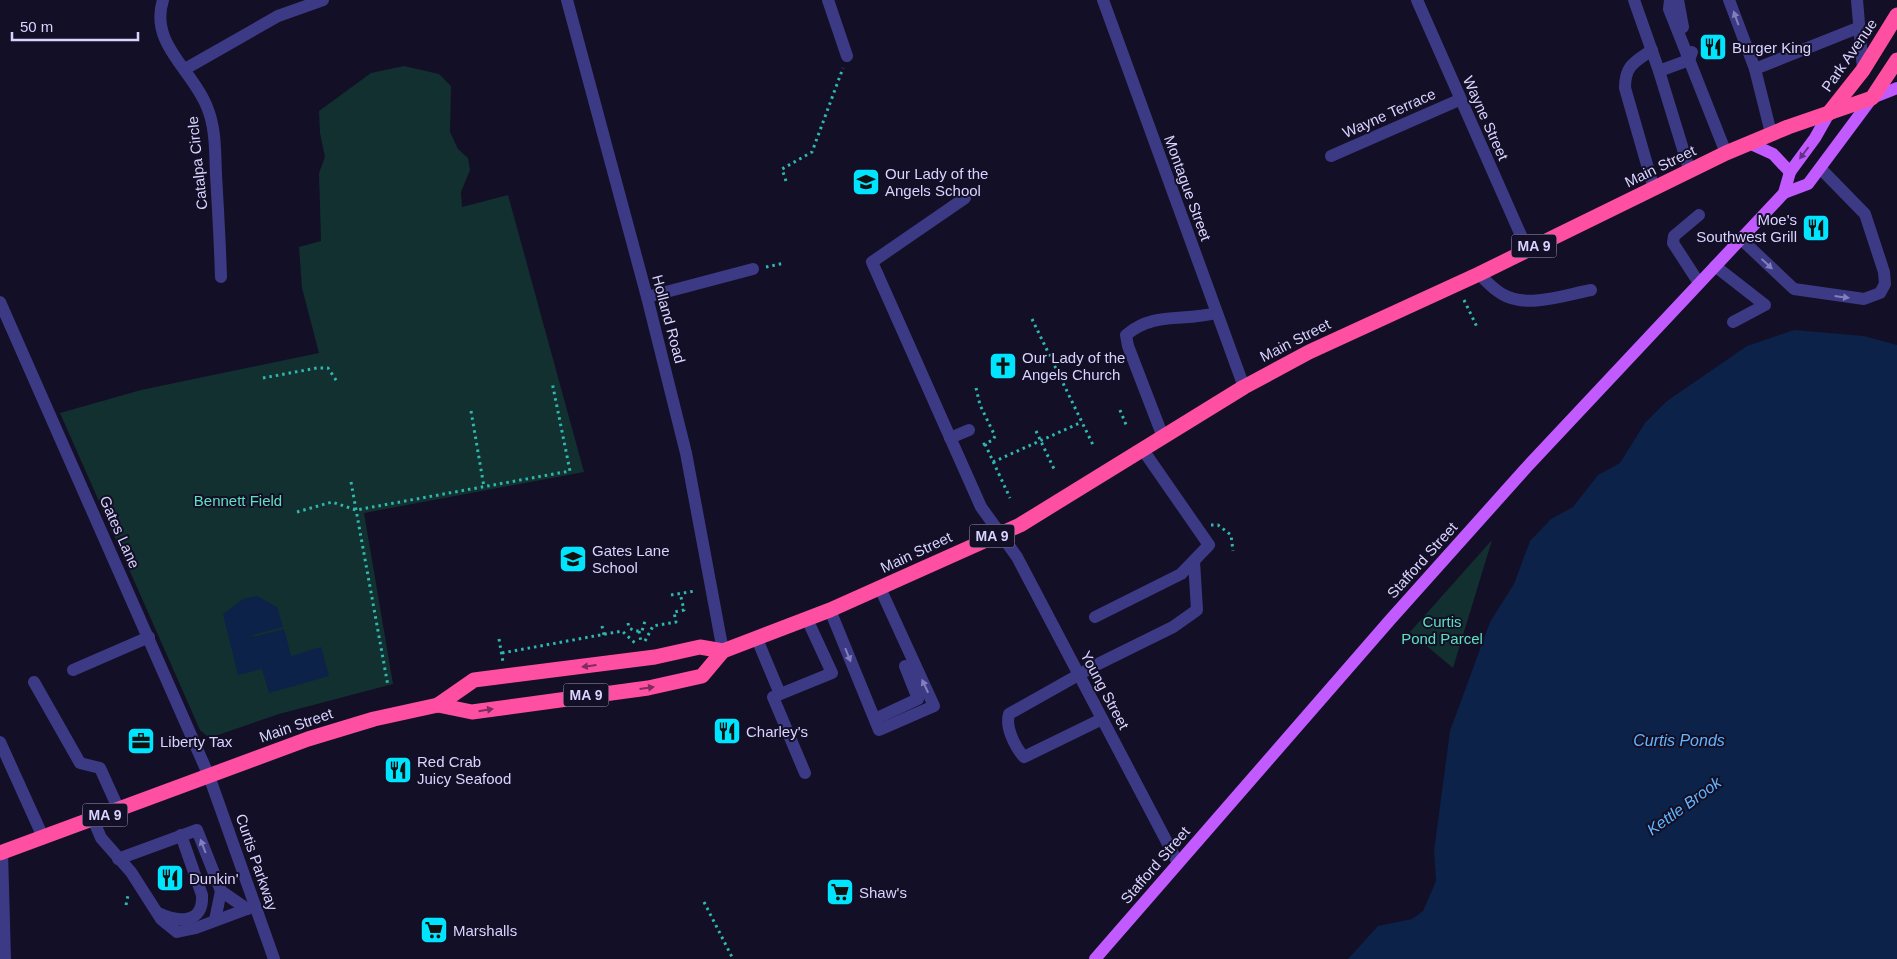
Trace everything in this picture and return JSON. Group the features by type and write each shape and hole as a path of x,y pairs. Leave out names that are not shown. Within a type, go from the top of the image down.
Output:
{"highway":[{"name":"Park Avenue","path":"1828,115 1862,70 1897,15"},
{"path":"1872,98 1897,60"},
{"name":"Main Street","path":"1,853 334,730 438,705 474,680 655,657 700,646 722,651 830,610 1020,525 1244,387 1359,328 1479,274 1726,153 1771,133 1828,115 1872,98"},
{"name":"Main Street","path":"438,705 472,712 663,685 702,676 722,651"}],"main road":[{"name":"Main Street","path":"1872,98 1897,88"},
{"name":"Stafford Street","path":"1095,959 1390,620 1526,468 1784,193 1808,184 1872,98"},
{"name":"Stafford Street","path":"1784,193 1790,172 1815,138 1828,115"},
{"path":"1749,144 1773,154 1790,172"}],"street":[{"name":"Catalpa Circle","path":"162,0 160,26 162,37 201,93 212,126 221,277"},
{"path":"185,69 278,16 323,0"},
{"name":"Holland Road","path":"567,0 647,297 686,452 722,651"},
{"path":"828,0 847,56"},
{"name":"Montague Street","path":"1103,0 1244,387"},
{"name":"Wayne Street","path":"1417,0 1459,100 1527,249"},
{"path":"1634,0 1659,71 1690,172"},
{"path":"1670,0 1669,10 1726,153"},
{"path":"1678,0 1681,20 1693,51 1690,60"},
{"path":"1729,0 1754,68 1771,133"},
{"path":"1857,0 1862,70"},
{"path":"1754,68 1860,27"},
{"path":"1652,50 1632,64 1625,75 1624,88 1654,189"},
{"path":"1659,71 1690,60"},
{"name":"Wayne Terrace","path":"1331,156 1459,100"},
{"path":"1740,239 1794,289 1864,300 1880,293 1885,284 1884,272 1865,214 1821,168"},
{"name":"Young Street","path":"965,198 872,262 980,507 1017,557 1178,863"},
{"path":"1699,215 1674,236 1673,243 1699,284"},
{"path":"1715,266 1765,305 1733,322"},
{"path":"647,297 753,269"},
{"path":"1479,274 1503,295 1517,299 1537,301 1591,290"},
{"name":"Gates Lane","path":"0,302 150,638 209,776"},
{"path":"1164,437 1128,346 1126,335 1138,325 1161,318 1198,318 1216,313"},
{"path":"950,438 969,430"},
{"path":"1095,617 1181,574 1209,545 1143,450"},
{"path":"1102,720 1024,757 1019,752 1007,722 1009,714 1172,627 1197,610 1194,561"},
{"path":"830,610 879,730 934,706 880,588"},
{"path":"875,719 918,699 890,629 893,618"},
{"path":"805,773 773,698 832,673 807,619"},
{"path":"73,670 150,638"},
{"path":"757,639 780,694"},
{"path":"34,682 80,763 100,768 119,810"},
{"path":"0,742 43,837"},
{"name":"Curtis Parkway","path":"209,776 251,907 274,959"},
{"path":"93,819 101,838 131,872 156,912 168,926 177,932 251,907"},
{"path":"118,859 197,830 221,891 215,920"},
{"path":"156,912 178,921 190,918 199,912 203,905 202,895 181,835"},
{"path":"1,853 4,959"},
{"path":"221,891 251,907"}],"path":[{"path":"786,181 782,169 812,152 847,56"},
{"path":"1464,300 1476,327"},
{"path":"1032,319 1094,447"},
{"path":"263,378 317,368 328,368 338,383"},
{"path":"297,512 332,502 356,510 570,471 552,382"},
{"path":"976,388 980,405 995,436 993,440 982,445 993,462 1010,498"},
{"path":"1120,410 1127,427"},
{"path":"471,411 484,487"},
{"path":"993,462 1082,422"},
{"path":"1036,430 1055,472"},
{"path":"351,482 388,686"},
{"path":"670,595 694,591"},
{"path":"639,631 643,641 654,626 676,622 674,612 684,610 680,593"},
{"path":"639,631 642,631 645,621"},
{"path":"628,623 629,628 639,631"},
{"path":"602,626 604,635"},
{"path":"502,653 622,631 635,643"},
{"path":"499,639 503,662"},
{"path":"126,904 129,889"},
{"path":"704,902 733,959"}],"green space":[{"name":"Bennett Field","path":"404,66 439,74 451,86 450,132 458,149 468,158 470,170 461,192 462,207 508,195 584,472 364,513 393,684 279,714 215,736 207,736 200,730 60,413 141,390 319,353 302,288 299,247 321,241 319,173 325,157 320,133 319,111 371,73"},
{"name":"Curtis Pond Parcel","path":"1492,540 1453,668 1410,632"}],"water":[{"name":"Curtis Ponds","path":"1794,330 1864,336 1897,345 1897,959 1348,959 1378,926 1412,919 1423,911 1436,881 1434,851 1450,731 1490,622 1514,584 1530,541 1551,519 1573,507 1598,475 1620,463 1645,423 1667,401 1747,346"},
{"path":"257,596 277,607 283,627 253,635 253,637 284,629 291,656 321,647 329,676 269,693 262,669 238,675 223,614 243,599"}],"place":[{"name":"Burger King","path":"1713,47"},
{"name":"Our Lady of the Angels School","path":"866,182"},
{"name":"Moe's Southwest Grill","path":"1816,228"},
{"name":"Our Lady of the Angels Church","path":"1003,366"},
{"name":"Gates Lane School","path":"573,559"},
{"name":"Charley's","path":"727,731"},
{"name":"Liberty Tax","path":"141,741"},
{"name":"Red Crab Juicy Seafood","path":"398,770"},
{"name":"Dunkin'","path":"170,878"},
{"name":"Shaw's","path":"840,892"},
{"name":"Marshalls","path":"434,930"}],"water label":[{"name":"Kettle Brook","path":"1684,806"}]}
